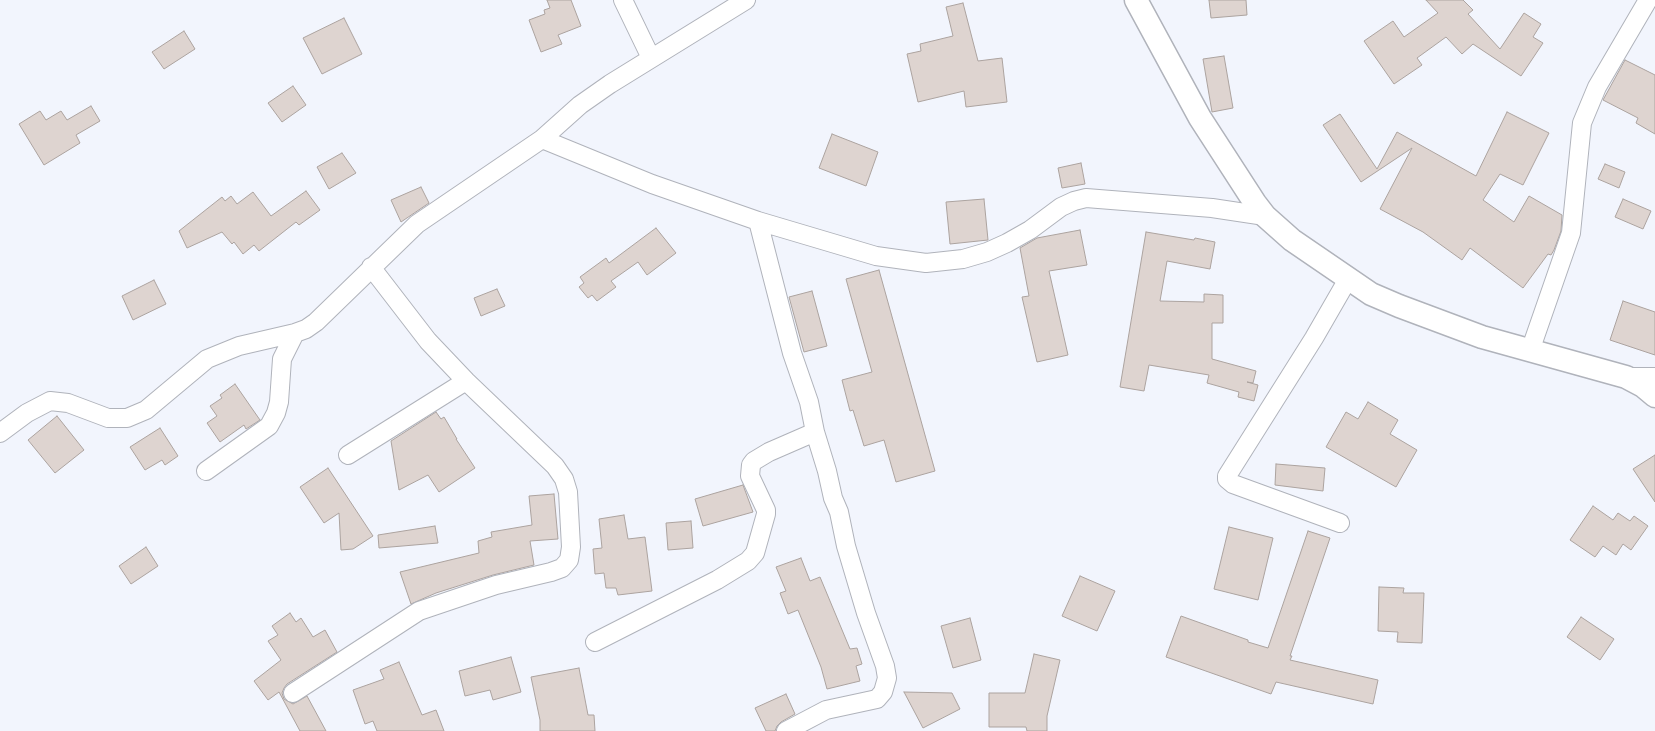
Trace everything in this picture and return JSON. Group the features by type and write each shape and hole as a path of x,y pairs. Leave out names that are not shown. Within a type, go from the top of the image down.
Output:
{"street":[{"path":"623,0 650,58"},
{"path":"0,433 27,412 50,401 68,403 108,418 127,418 146,410 208,359 239,346 306,329 316,322 417,224 542,140 580,105 650,58 746,0"},
{"path":"1136,0 1200,118 1265,216 1292,240 1371,294 1482,337 1626,377 1643,386 1655,396"},
{"path":"1530,351 1571,233 1582,123 1598,87 1648,0"},
{"path":"542,140 652,184 758,221 876,256 926,263 963,259 987,252 1030,230 1061,207 1086,198 1212,208 1265,216"},
{"path":"758,221 792,353 809,402 815,432 833,498 839,512 846,546 866,613 885,666 887,678 883,692 877,699 826,710 786,731"},
{"path":"293,693 419,611 496,585 551,572 562,568 569,560 568,492 564,479 555,466 466,381 428,341 371,267"},
{"path":"1340,523 1233,484 1227,479 1227,476 1314,338 1348,279"},
{"path":"206,471 269,426 279,402 282,359 295,333"},
{"path":"1626,377 1655,377"},
{"path":"348,455 466,381"},
{"path":"595,642 717,580 748,561 755,553 766,514 766,510 750,476 751,465 769,452 815,432"}],"building":[{"path":"547,0 571,0 581,26 558,35 562,44 541,52 529,20 545,14 544,10 550,8"},
{"path":"1209,0 1246,0 1247,15 1211,18"},
{"path":"1426,0 1463,0 1473,10 1468,14 1500,49 1524,13 1541,24 1533,37 1543,43 1521,76 1473,44 1462,54 1446,37 1417,58 1422,65 1394,84 1364,41 1393,21 1404,37 1438,13"},
{"path":"963,3 978,61 1002,58 1007,102 966,107 964,91 918,102 907,54 921,51 920,44 953,36 946,7"},
{"path":"344,18 362,54 322,74 303,38"},
{"path":"184,31 195,49 164,69 152,52"},
{"path":"1224,56 1233,108 1212,112 1203,59"},
{"path":"1625,60 1655,75 1655,134 1636,123 1638,118 1603,100"},
{"path":"293,86 306,105 282,122 268,103"},
{"path":"91,106 100,121 76,135 80,143 44,165 19,124 40,111 46,120 61,111 67,120"},
{"path":"1507,112 1549,133 1523,185 1500,174 1483,200 1514,222 1529,196 1562,215 1561,231 1554,250 1551,255 1548,254 1523,288 1470,248 1462,260 1423,232 1380,209 1412,148 1361,182 1323,125 1340,114 1377,169 1397,132 1476,176"},
{"path":"832,134 878,152 866,186 819,168"},
{"path":"342,153 356,173 329,189 317,167"},
{"path":"1081,163 1085,184 1062,188 1058,168"},
{"path":"1605,164 1625,172 1619,188 1598,179"},
{"path":"421,187 429,203 401,222 391,200"},
{"path":"306,191 320,210 299,225 296,222 259,251 254,245 243,254 234,242 232,244 222,232 187,248 179,231 222,197 225,201 231,196 237,204 253,192 271,216"},
{"path":"984,199 988,240 950,244 946,202"},
{"path":"1623,199 1651,211 1643,229 1615,217"},
{"path":"656,228 676,253 647,275 638,262 611,281 616,287 597,301 592,295 588,298 579,287 584,283 580,277 606,258 609,263"},
{"path":"1080,230 1087,265 1049,271 1068,355 1037,362 1022,297 1029,296 1020,248 1037,238"},
{"path":"1146,232 1215,242 1210,269 1167,261 1160,301 1204,302 1204,294 1223,295 1223,323 1212,323 1212,359 1256,371 1253,383 1247,382 1258,385 1254,401 1238,397 1239,392 1207,383 1209,375 1149,365 1144,391 1120,387"},
{"path":"879,270 935,471 896,482 884,440 864,446 853,410 850,411 842,380 872,372 846,279"},
{"path":"154,280 166,304 133,320 122,296"},
{"path":"497,289 505,306 481,316 474,298"},
{"path":"812,291 827,346 804,352 789,297"},
{"path":"1623,301 1655,312 1655,355 1610,340"},
{"path":"235,384 260,420 246,429 244,425 220,442 207,423 217,416 210,406 222,398 220,395"},
{"path":"1368,402 1398,420 1390,434 1417,450 1396,487 1326,447 1346,412 1358,419"},
{"path":"436,412 441,419 444,417 475,468 439,492 428,475 399,490 391,441"},
{"path":"57,416 84,450 55,473 28,440"},
{"path":"160,428 178,456 165,465 162,460 145,470 130,447"},
{"path":"1655,455 1655,502 1633,469"},
{"path":"1276,464 1325,468 1323,491 1275,485"},
{"path":"328,468 373,536 353,549 341,550 339,513 324,523 300,487"},
{"path":"743,485 753,512 703,526 695,499"},
{"path":"554,494 558,539 530,541 534,565 493,575 436,593 411,604 400,572 479,553 478,541 492,537 491,532 532,525 529,496"},
{"path":"1593,506 1613,520 1618,513 1630,521 1634,516 1648,526 1631,550 1623,544 1616,555 1603,546 1595,557 1570,540"},
{"path":"624,515 628,539 645,537 652,591 618,595 616,588 606,588 604,573 595,574 593,549 602,548 599,519"},
{"path":"691,521 693,548 668,550 666,523"},
{"path":"435,526 438,543 379,548 378,535"},
{"path":"1229,527 1273,538 1258,600 1214,589"},
{"path":"1308,531 1330,538 1290,660 1378,680 1373,704 1276,682 1271,694 1166,657 1181,616 1268,648"},
{"path":"146,547 158,566 131,584 119,566"},
{"path":"801,558 810,581 820,577 850,649 857,648 862,664 856,666 860,681 827,689 821,667 798,610 788,614 780,593 786,591 776,567"},
{"path":"1080,576 1115,591 1097,631 1062,616"},
{"path":"1379,587 1404,588 1403,593 1424,593 1422,643 1397,642 1398,632 1378,631"},
{"path":"290,613 296,622 301,618 313,637 325,630 337,652 287,684 282,693 284,699 293,704 307,696 326,731 300,731 279,692 268,700 254,681 281,660 268,641 278,635 272,626"},
{"path":"1581,617 1614,639 1600,660 1567,637"},
{"path":"970,618 981,660 953,668 941,626"},
{"path":"1034,654 1060,660 1047,716 1047,731 1027,731 1026,727 989,727 989,693 1025,693"},
{"path":"511,657 521,692 493,700 490,690 465,696 459,671"},
{"path":"399,662 422,715 436,710 444,731 377,731 373,721 365,724 353,690 384,679 380,670"},
{"path":"579,668 588,715 594,715 595,731 540,731 540,720 531,677"},
{"path":"904,692 952,693 960,709 923,728"},
{"path":"786,694 795,714 781,722 775,731 766,731 755,708"}]}
